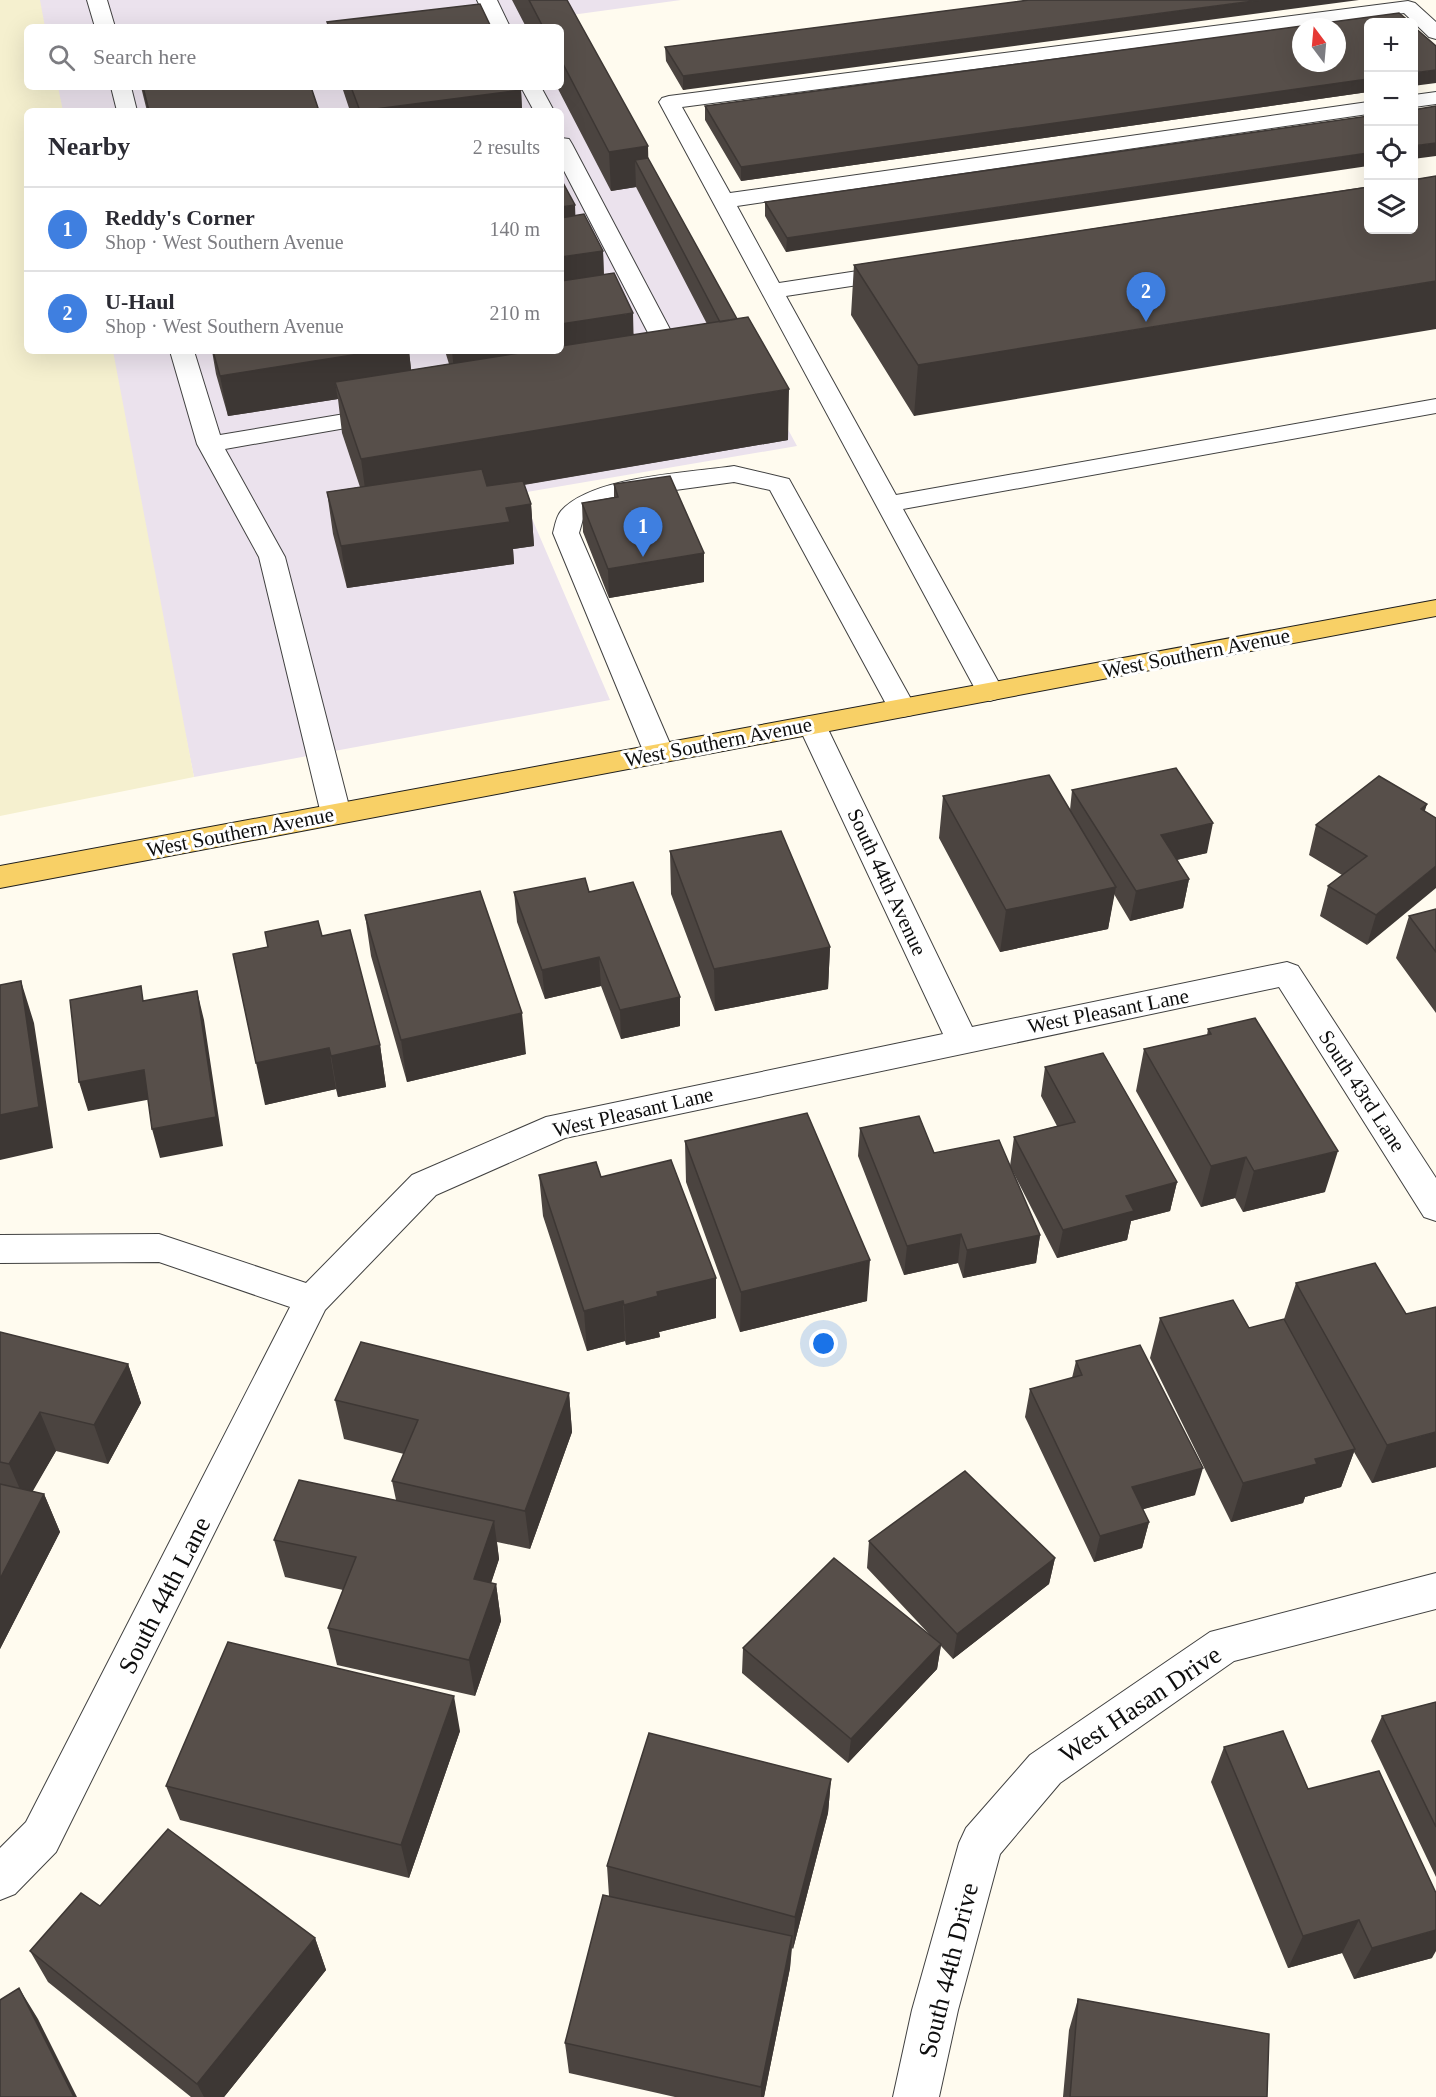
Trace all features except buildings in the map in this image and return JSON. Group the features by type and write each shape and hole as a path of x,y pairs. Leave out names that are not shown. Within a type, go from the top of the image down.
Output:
{"main road":[{"name":"West Southern Avenue","path":"0,877 1436,608"}],"street":[{"path":"97,0 104,24"},
{"path":"487,0 497,24"},
{"path":"990,692 669,102 1408,7 1436,33"},
{"path":"122,90 126,108"},
{"path":"533,90 542,108"},
{"path":"1418,100 1436,98"},
{"path":"723,201 1364,109"},
{"path":"564,150 670,352 666,360 633,372"},
{"path":"772,291 924,268"},
{"path":"183,354 210,444 272,557 336,814"},
{"path":"888,504 1436,406"},
{"path":"210,444 410,410"},
{"path":"660,753 566,533 571,516 588,502 619,490 734,474 780,484 902,708"},
{"name":"South 44th Avenue","path":"812,724 962,1040"},
{"name":"West Pleasant Lane","path":"312,1300 424,1185 558,1126 1287,974"},
{"name":"South 43rd Lane","path":"1287,974 1436,1207"},
{"path":"0,1249 11,1247 159,1248 312,1300"},
{"name":"South 44th Lane","path":"0,1879 41,1837 312,1300"},
{"name":"West Hasan Drive","path":"981,1843 1045,1769 1224,1645 1436,1591"},
{"name":"South 44th Drive","path":"916,2097 935,2010 981,1843"}],"shaded area":[{"path":"0,0 40,0 44,24 24,24 24,90 59,90 62,108 24,108 24,354 114,354 194,777 0,816"},
{"path":"36,0 681,0 564,16 797,446 521,493 610,700 194,777 108,354 564,354 564,108 58,108 54,90 564,90 564,24 40,24"}],"place":[{"name":"U-Haul","path":"1146,322"},
{"name":"Reddy's Corner","path":"643,557"}]}
